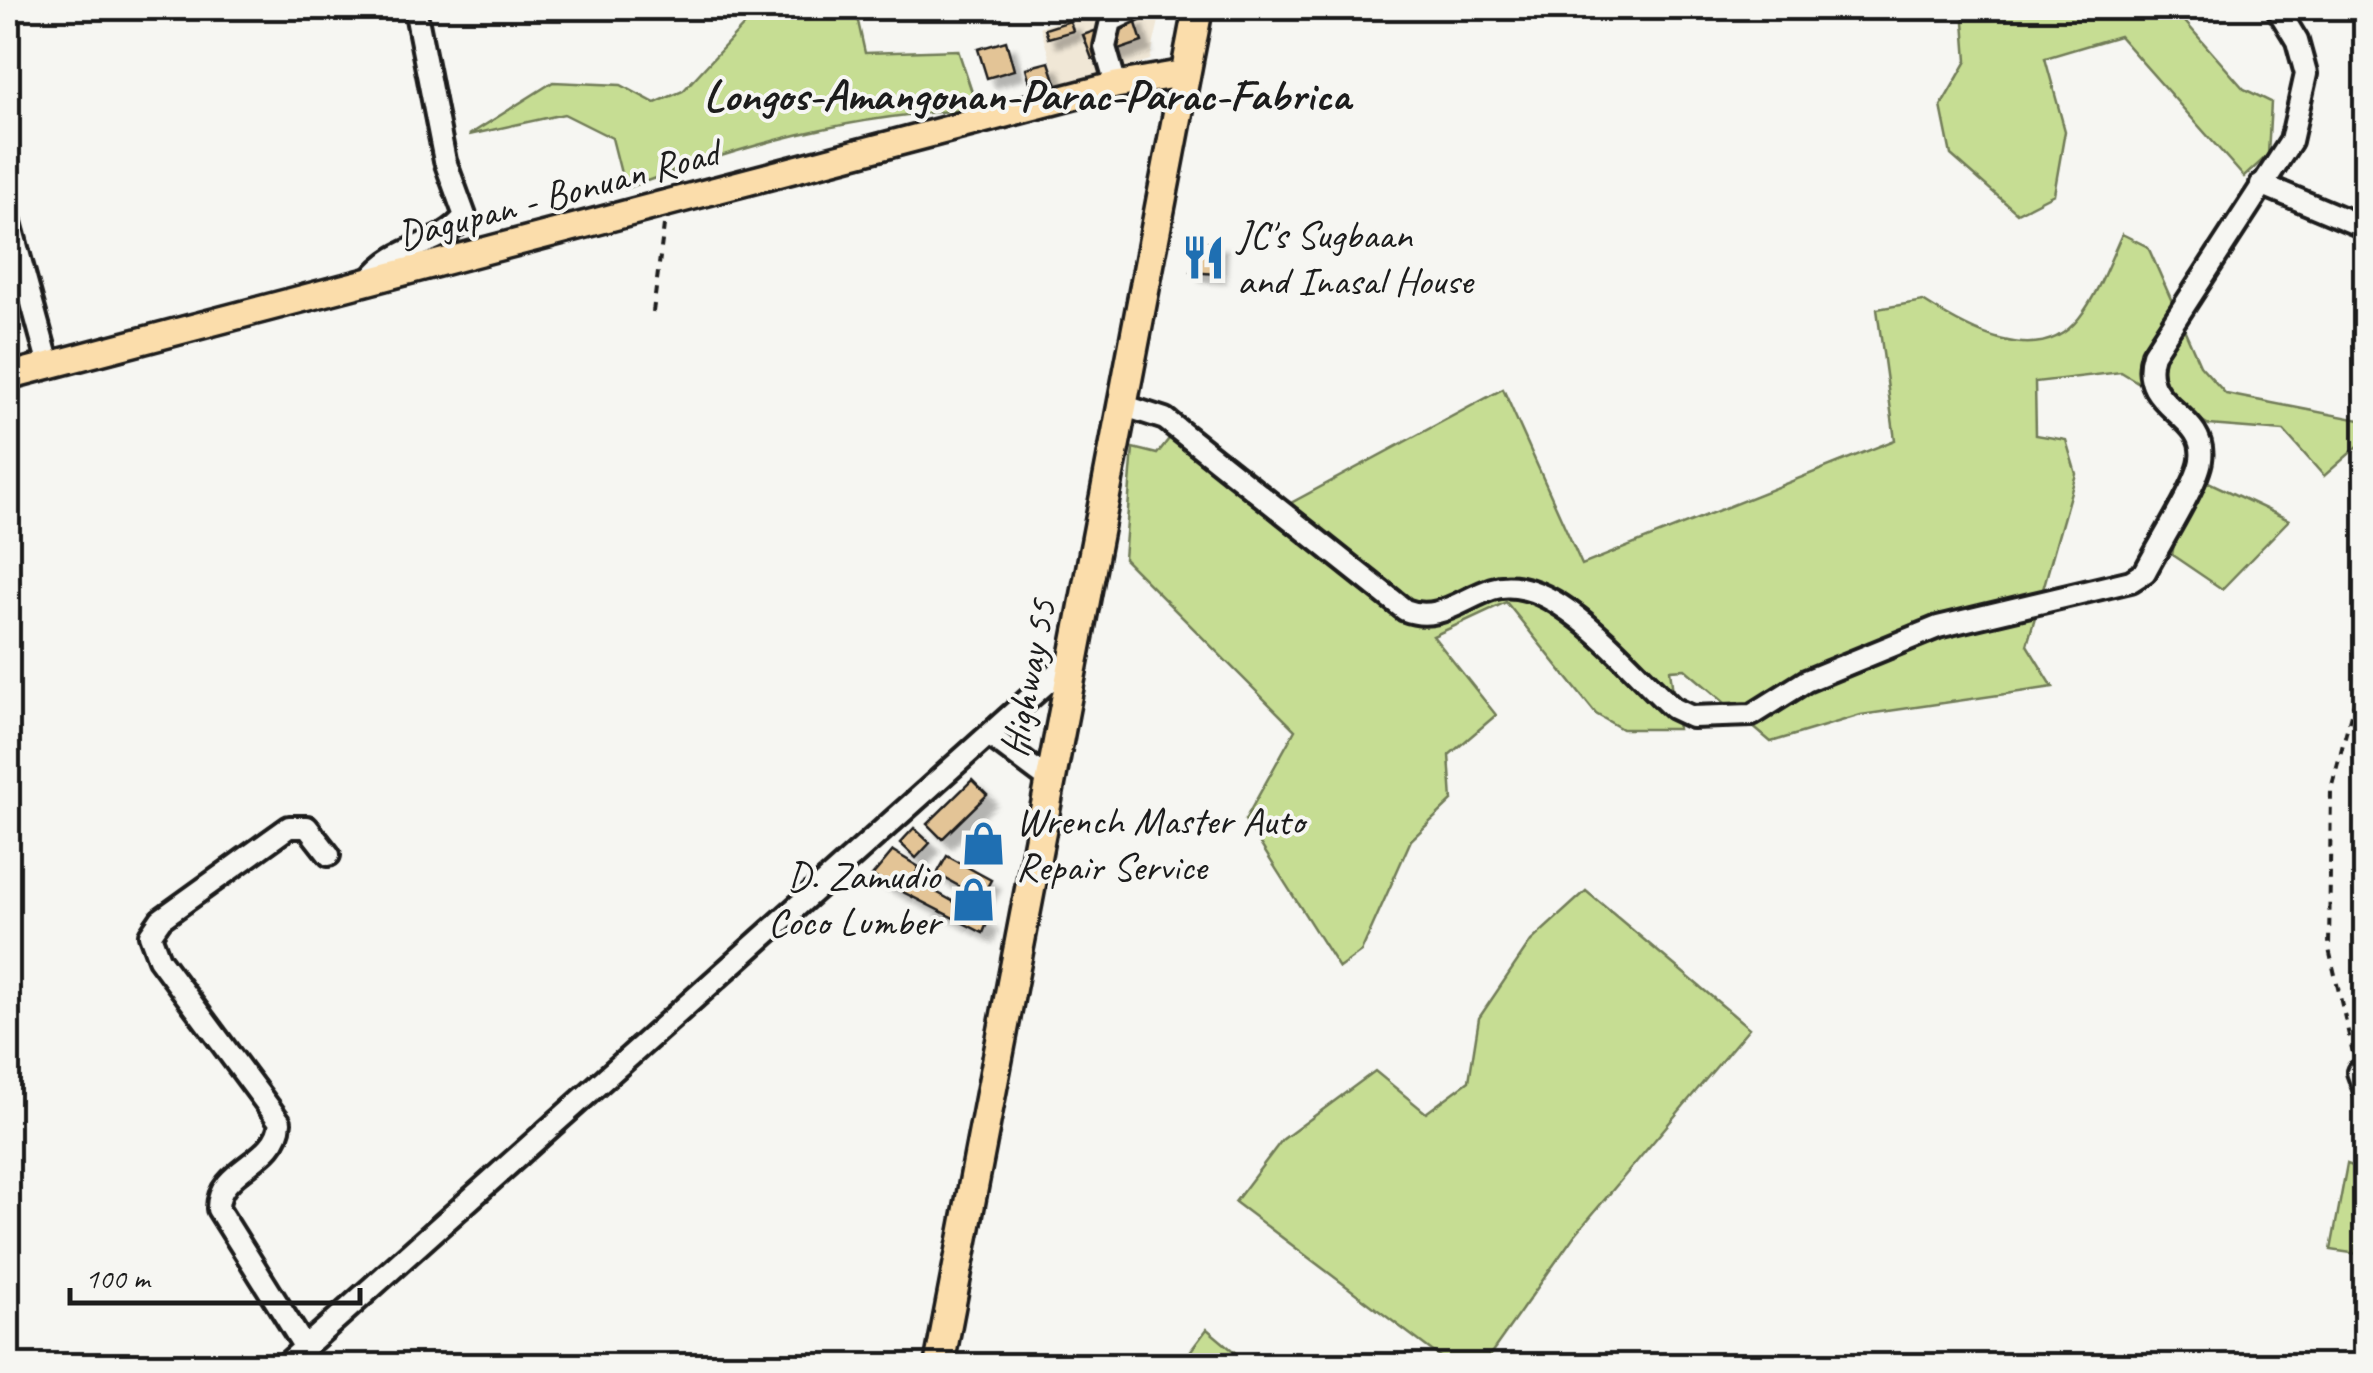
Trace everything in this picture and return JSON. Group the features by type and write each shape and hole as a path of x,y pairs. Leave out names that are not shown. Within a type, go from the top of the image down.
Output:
{"highway":[{"name":"Highway 55","path":"939,1366 1071,661 1145,413 1186,73 1198,8"}],"main road":[{"name":"Dagupan - Bonuan Road","path":"8,376 1116,85 1186,73"}],"street":[{"path":"368,282 396,254 455,228 465,216 446,161 415,8"},
{"path":"1116,85 1105,46 1110,21 1138,8"},
{"path":"1145,413 1405,610 1432,614 1494,588 1526,589 1573,614 1673,708 1692,717 1752,715 1806,681 1938,627 2132,581 2146,572 2201,462 2194,432 2150,384 2147,373 2152,354 2291,141 2306,74 2297,42 2276,8"},
{"path":"2261,184 2366,228"},
{"path":"8,215 49,365"},
{"path":"284,1366 1071,661"},
{"path":"990,735 1049,780"},
{"path":"304,1346 218,1208 224,1187 276,1142 280,1122 159,959 150,935 160,919 288,827 307,827 329,855"},
{"path":"2358,1072 2366,1094"}],"path":[{"path":"653,312 676,202"},
{"path":"2358,1072 2329,949 2330,789 2366,658"}],"shaded area":[{"path":"1104,8 1162,8 1150,60 1059,88 1040,27"}],"green space":[{"path":"760,8 855,8 865,53 958,50 978,110 887,118 798,134 625,189 612,138 564,114 469,135 553,82 621,85 655,103 683,91"},
{"path":"1963,8 2173,8 2244,89 2271,102 2268,155 2244,177 2119,36 2045,58 2065,131 2054,194 2017,213 1951,155 1941,106 1967,61"},
{"path":"2122,234 2148,247 2200,365 2226,394 2365,421 2365,440 2324,476 2284,431 2209,425 2121,372 2035,382 2036,435 2066,440 2076,474 2027,645 2053,687 1861,715 1771,742 1685,669 1670,670 1678,729 1622,729 1596,714 1506,602 1433,636 1496,715 1449,755 1452,801 1411,840 1361,952 1339,968 1245,820 1295,730 1124,559 1133,448 1157,454 1183,421 1287,505 1503,389 1582,565 1895,440 1877,309 1923,301 2001,340 2043,342 2062,334 2086,309"},
{"path":"2187,472 2289,520 2222,589 2172,555"},
{"path":"1586,891 1749,1028 1574,1236 1487,1359 1448,1363 1235,1202 1282,1140 1375,1071 1426,1113 1469,1081 1479,1018 1531,941"},
{"path":"2347,1164 2365,1170 2365,1255 2331,1250"},
{"path":"1207,1329 1250,1365 1180,1365"}],"building":[{"path":"1134,17 1142,42 1092,59 1083,35"},
{"path":"1070,21 1073,31 1048,38 1045,29"},
{"path":"1006,41 1014,70 987,78 978,49"},
{"path":"1049,62 1057,86 1033,93 1026,68"},
{"path":"1193,241 1218,242 1216,274 1191,272"},
{"path":"972,780 987,795 942,839 927,824"},
{"path":"914,828 930,843 916,858 900,843"},
{"path":"893,851 919,867 913,879 988,921 983,933 872,876"},
{"path":"947,856 991,880 981,898 937,874"}],"place":[{"name":"JC's Sugbaan and Inasal House","path":"1204,258"},
{"name":"Wrench Master Auto Repair Service","path":"983,844"},
{"name":"D. Zamudio Coco Lumber","path":"973,899"}],"district":[{"name":"Longos-Amangonan-Parac‑Parac-Fabrica","path":"1027,95"}]}
